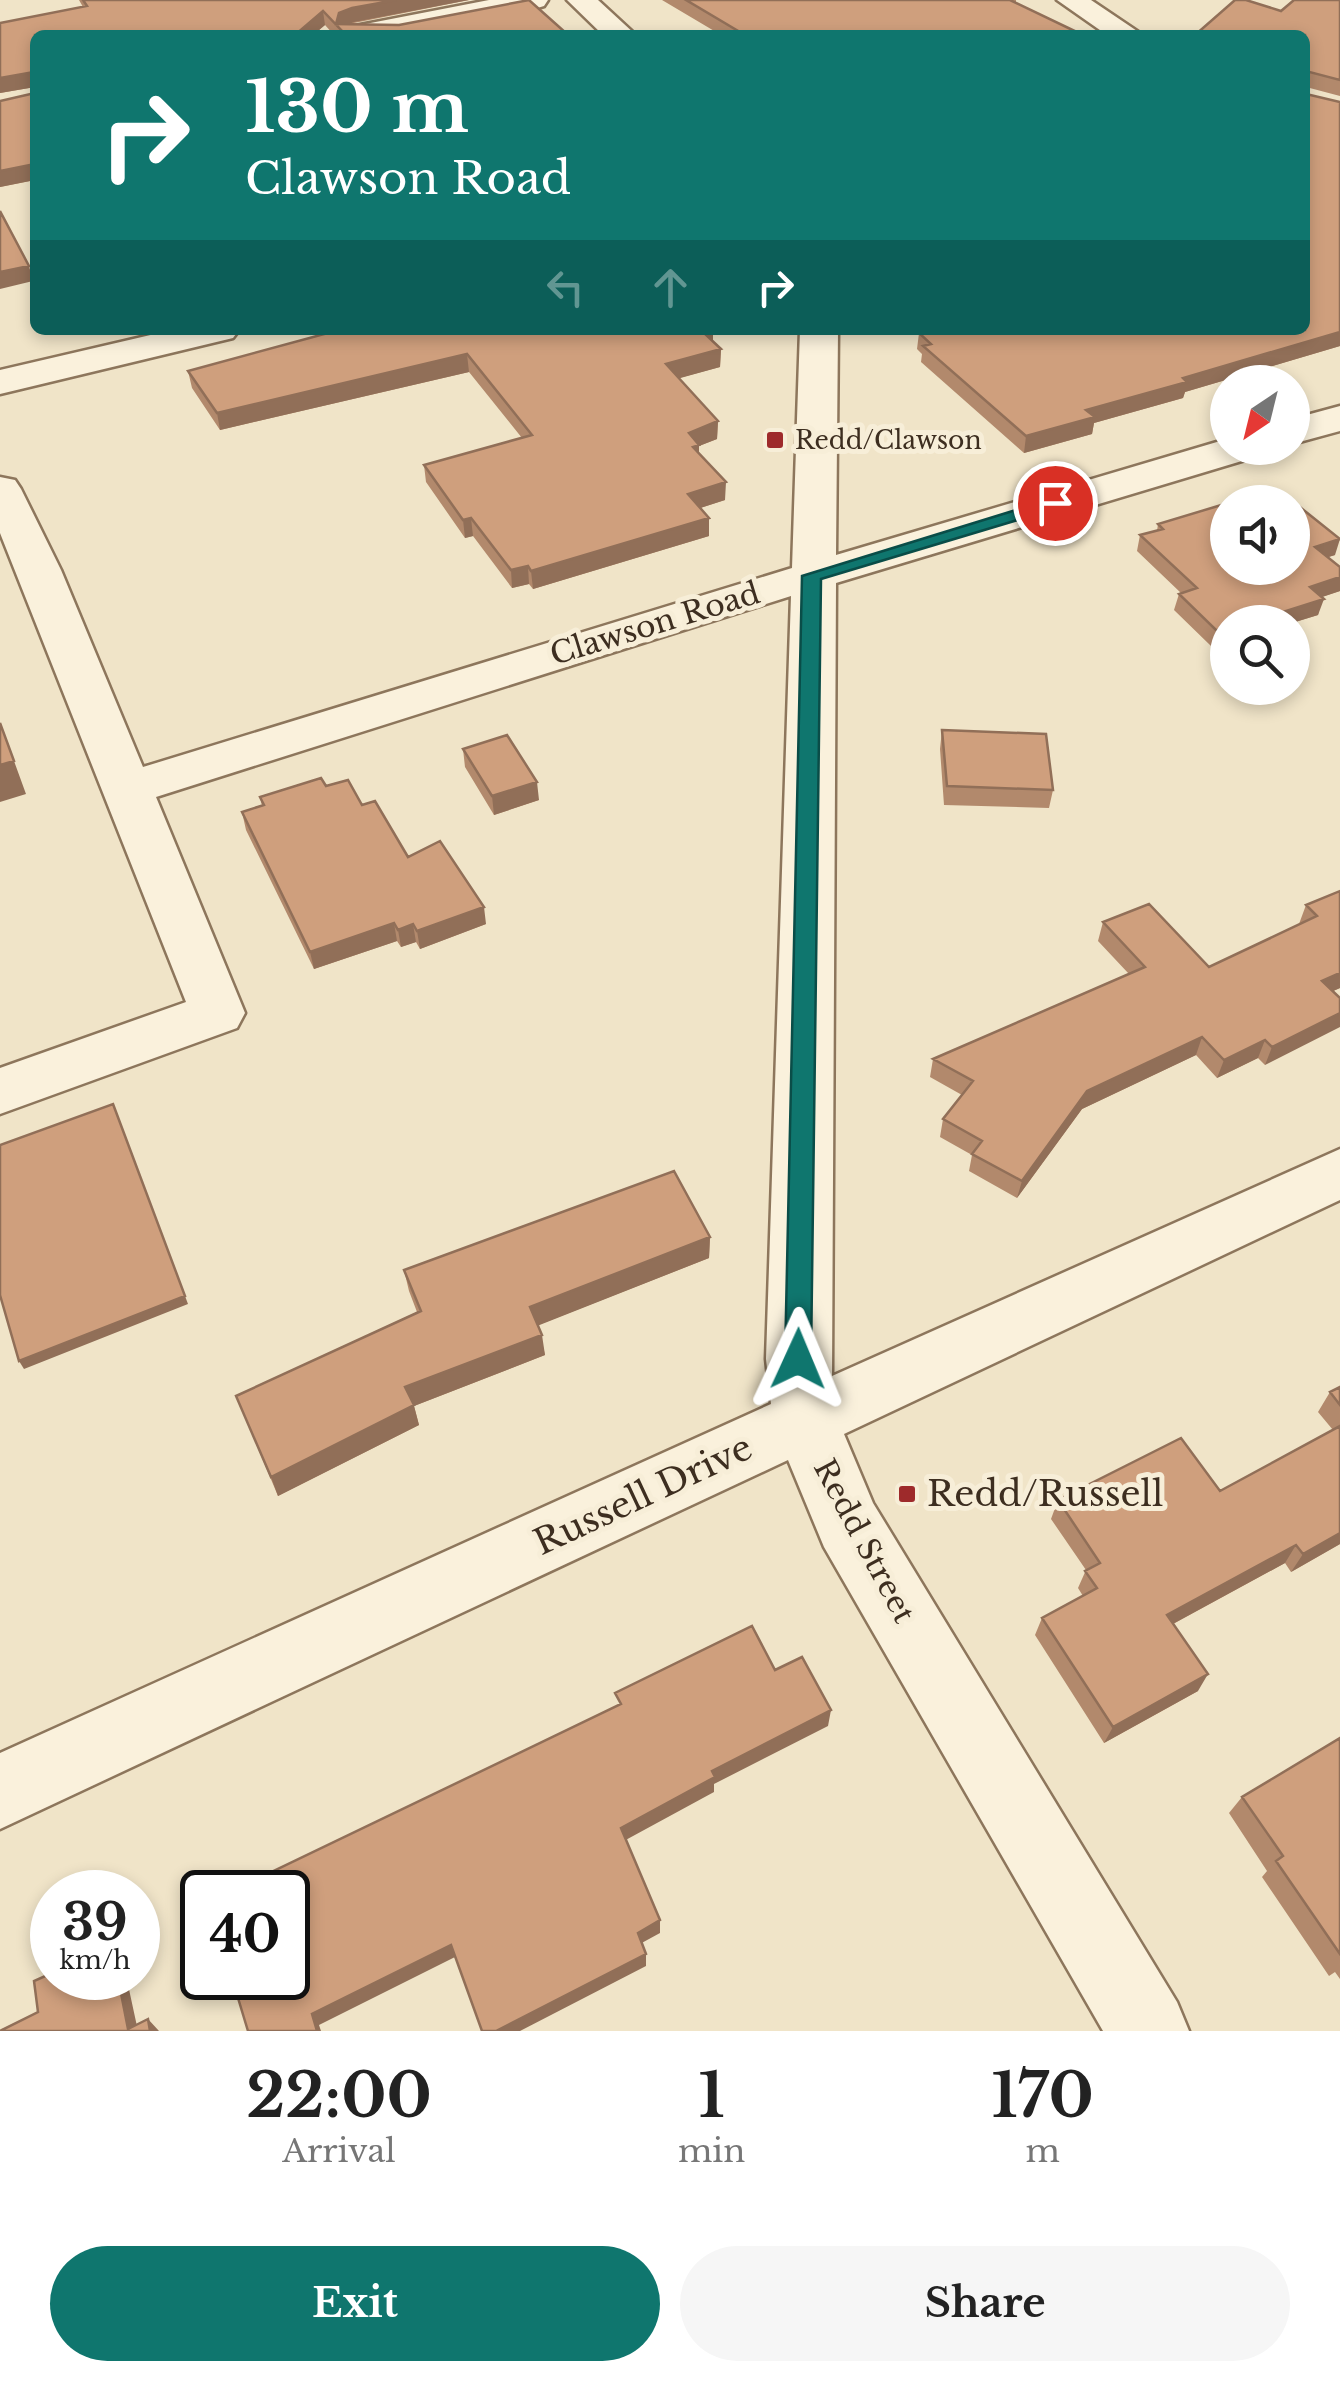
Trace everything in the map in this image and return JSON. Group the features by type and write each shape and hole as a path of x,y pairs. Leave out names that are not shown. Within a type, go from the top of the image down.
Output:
{"street":[{"path":"381,30 534,0"},
{"path":"581,0 614,30"},
{"path":"1071,0 1120,30"},
{"path":"0,382 199,335"},
{"name":"Redd Street","path":"819,335 798,1359 806,1420 848,1524 1148,2031"},
{"path":"1310,427 1340,418"},
{"name":"Clawson Road","path":"127,789 812,576 1210,457"},
{"path":"0,489 38,570 218,1013 0,1090"},
{"name":"Russell Drive","path":"2,1785 806,1420 1340,1172"}],"building":[{"path":"83,0 396,0 339,13 336,24 399,25 529,0 563,30 341,30 323,11 301,30 30,30 30,73 0,78 0,23 87,6"},
{"path":"686,0 1010,0 1073,30 737,30"},
{"path":"1235,0 1281,11 1294,0 1340,0 1340,80 1310,72 1310,30 1201,30"},
{"path":"30,94 30,165 0,171 0,101"},
{"path":"1310,95 1340,102 1340,332 1227,365 1210,365 1210,370 1183,378 1187,382 1086,410 1095,417 1026,436 923,346 931,344 921,335 1310,335"},
{"path":"0,211 29,266 0,272"},
{"path":"321,335 706,335 721,349 666,364 718,421 689,433 699,445 693,447 726,482 688,494 709,518 531,571 528,566 511,570 471,518 463,520 424,465 532,435 467,354 217,413 188,371"},
{"path":"1210,508 1210,585 1310,585 1310,515 1340,539 1315,547 1340,567 1340,577 1310,587 1324,599 1305,605 1210,605 1210,624 1179,594 1197,588 1140,535 1163,529 1158,524"},
{"path":"0,723 14,761 0,765"},
{"path":"942,730 1046,734 1053,790 947,786"},
{"path":"507,735 537,782 492,796 463,749"},
{"path":"321,778 326,786 348,780 362,805 375,801 408,857 440,841 484,907 417,931 413,924 398,930 394,923 310,952 242,812 264,805 260,797"},
{"path":"1340,891 1340,973 1322,981 1340,998 1340,1013 1272,1047 1265,1040 1224,1060 1202,1037 1087,1091 1022,1181 972,1154 982,1141 943,1119 973,1081 933,1059 1145,967 1103,922 1149,904 1209,967 1317,916 1306,905"},
{"path":"113,1104 185,1296 19,1361 0,1295 0,1145"},
{"path":"674,1171 710,1237 530,1307 542,1335 405,1387 414,1405 271,1477 236,1396 421,1311 404,1270"},
{"path":"1340,1387 1340,1405 1330,1392"},
{"path":"1340,1426 1340,1533 1303,1554 1296,1545 1167,1615 1208,1674 1113,1727 1042,1618 1097,1588 1085,1571 1100,1563 1058,1500 1181,1438 1220,1491"},
{"path":"752,1626 775,1670 802,1657 831,1710 712,1771 715,1777 621,1828 660,1920 638,1933 646,1954 496,2031 482,2031 451,1945 312,2014 317,2031 248,2031 239,2000 310,2000 310,1870 276,1870 621,1704 615,1693"},
{"path":"1340,1738 1340,1954 1276,1861 1283,1856 1242,1797"},
{"path":"36,2000 122,2000 128,2029 148,2019 150,2031 0,2031 38,2012"}],"place":[{"name":"Redd/Clawson","path":"775,440"},
{"name":"Redd/Russell","path":"907,1494"}],"route":[{"path":"798,1359 812,576 1055,503"}]}
